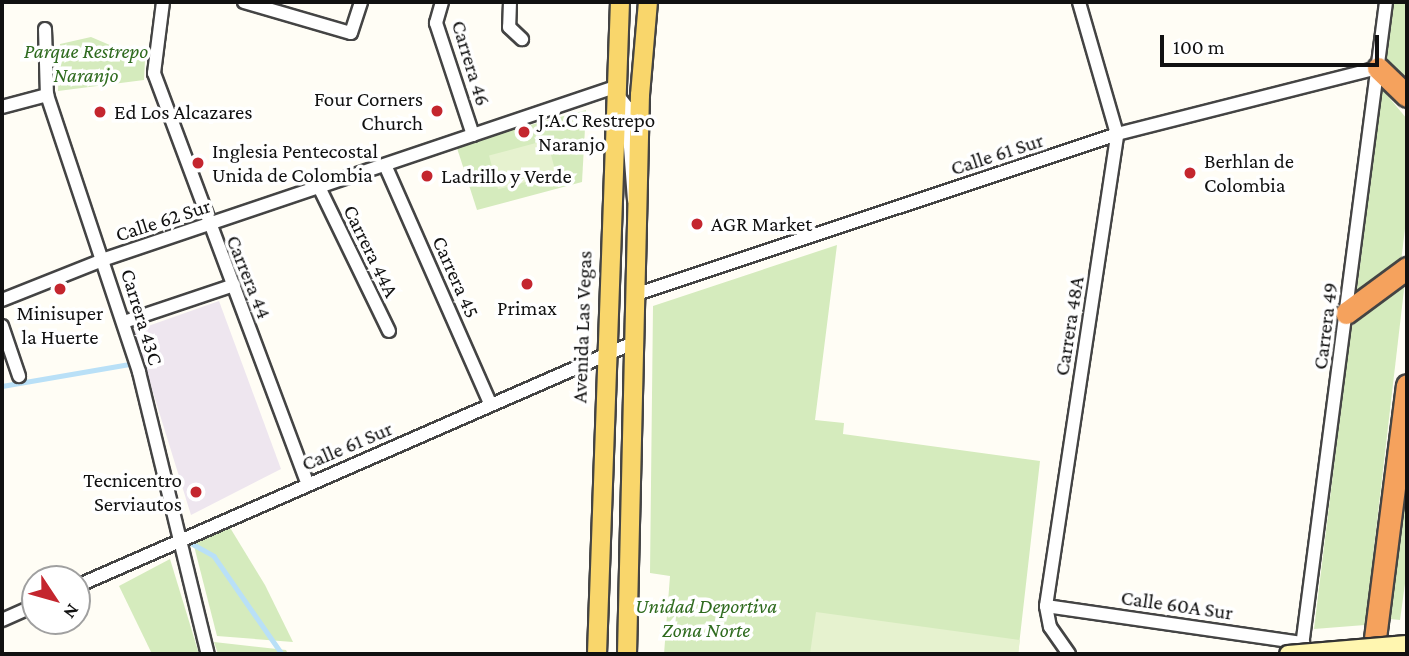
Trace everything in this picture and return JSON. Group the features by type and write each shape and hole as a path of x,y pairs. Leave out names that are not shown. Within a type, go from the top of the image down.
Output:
{"highway":[{"path":"1378,68 1407,96"},
{"path":"1346,313 1407,268"},
{"path":"1373,654 1407,385"}],"main road":[{"name":"Avenida Las Vegas","path":"597,654 612,89 620,2"},
{"path":"627,654 634,295 648,2"},
{"path":"1288,654 1407,644"}],"street":[{"name":"Carrera 44","path":"163,2 154,73 207,225 234,285 308,484"},
{"path":"244,2 288,8 351,33 361,2"},
{"name":"Carrera 46","path":"442,2 436,23 473,135"},
{"path":"510,2 509,27 522,39"},
{"name":"Carrera 48A","path":"1069,654 1050,627 1046,606 1117,134 1079,2"},
{"name":"Carrera 49","path":"1302,648 1387,2"},
{"name":"Carrera 43C","path":"45,29 47,95 105,259 181,538"},
{"name":"Calle 61 Sur","path":"634,295 1117,134 1378,68"},
{"name":"Calle 62 Sur","path":"2,300 105,259 612,89"},
{"path":"612,89 627,107 628,181 637,211"},
{"path":"2,107 47,95"},
{"name":"Carrera 45","path":"385,165 491,405"},
{"name":"Carrera 44A","path":"319,187 389,331"},
{"path":"124,322 234,285"},
{"path":"2,326 19,376"},
{"name":"Calle 61 Sur","path":"91,580 633,343"},
{"path":"181,538 208,654"},
{"name":"Calle 60A Sur","path":"1046,606 1302,648"},
{"path":"2,620 21,611"}],"shaded area":[{"path":"219,301 281,469 191,515 134,331"}],"green space":[{"path":"1392,2 1407,2 1407,85 1384,63"},
{"name":"Parque Restrepo Naranjo","path":"91,37 145,60 144,80 58,91 60,44"},
{"path":"1382,89 1407,119 1407,212 1401,262 1356,297"},
{"path":"586,110 582,182 477,210 456,145"},
{"path":"547,140 556,174 498,189 489,156"},
{"name":"Unidad Deportiva Zona Norte","path":"837,245 815,420 844,423 843,434 1040,461 1018,654 664,654 670,576 650,573 653,306"},
{"path":"1405,281 1365,625 1314,629 1351,327"},
{"path":"1407,473 1407,569 1400,620 1390,619"},
{"path":"229,526 265,585 293,642 217,636 193,542"},
{"path":"170,559 199,654 152,654 119,586"},
{"path":"816,612 1020,640 1018,654 810,654"},
{"path":"214,642 286,650 288,654 218,654"}],"waterway":[{"path":"2,386 129,364"},
{"path":"191,543 214,556 282,654"}],"railway":[{"path":"1406,654 1407,642"}],"place":[{"name":"Four Corners Church","path":"437,111"},
{"name":"Ed Los Alcazares","path":"100,112"},
{"name":"J.A.C Restrepo Naranjo","path":"524,132"},
{"name":"Inglesia Pentecostal Unida de Colombia","path":"198,163"},
{"name":"Berhlan de Colombia","path":"1190,173"},
{"name":"Ladrillo y Verde","path":"427,176"},
{"name":"AGR Market","path":"697,224"},
{"name":"Primax","path":"527,284"},
{"name":"Minisuper la Huerte","path":"60,289"},
{"name":"Tecnicentro Serviautos","path":"196,492"}]}
